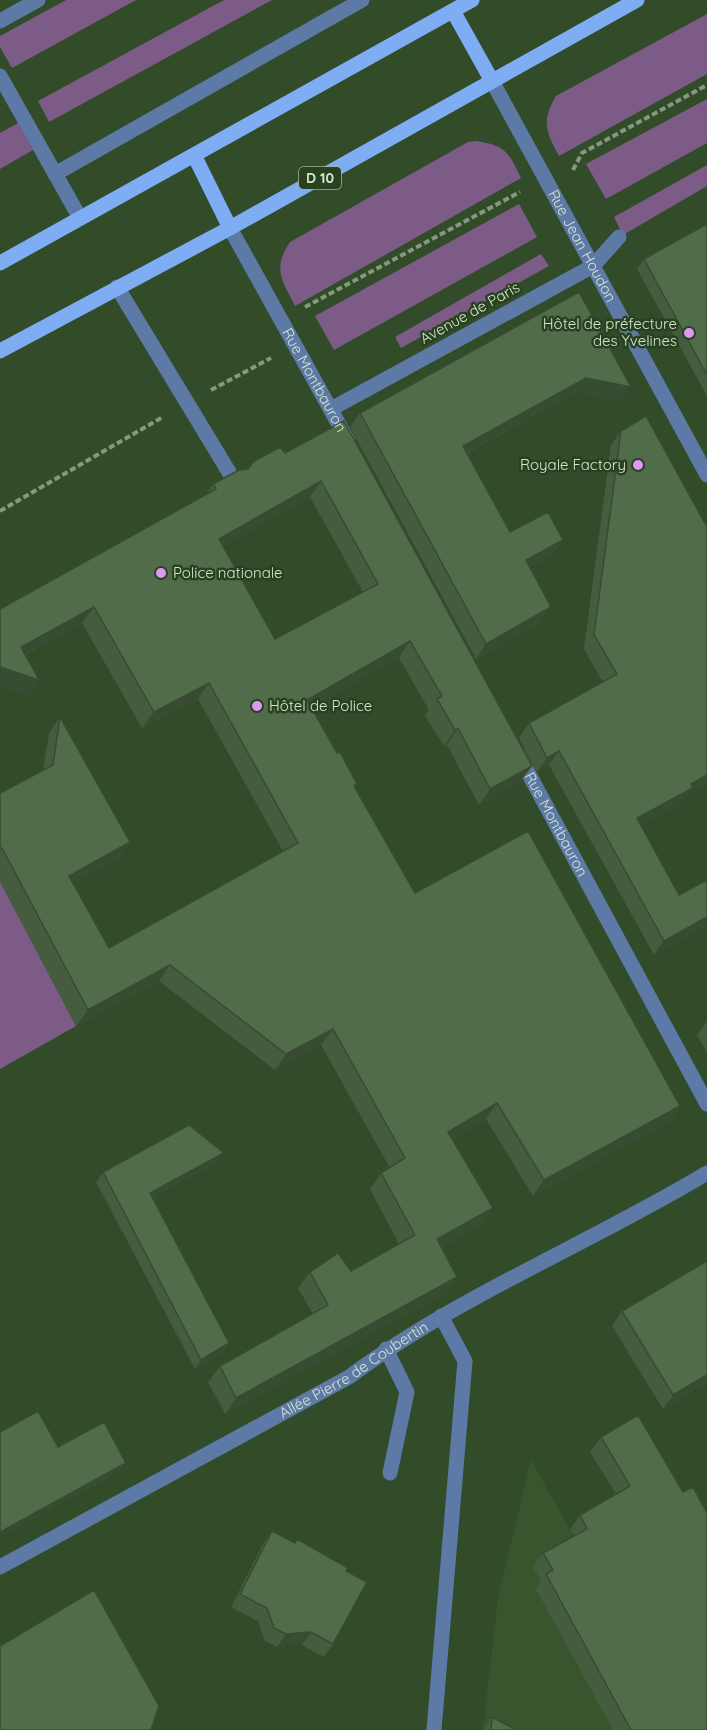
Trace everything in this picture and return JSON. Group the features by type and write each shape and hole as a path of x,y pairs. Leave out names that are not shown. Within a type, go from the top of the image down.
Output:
{"main road":[{"path":"0,263 472,0"},
{"name":"D 10","path":"0,351 230,228 637,0"},
{"path":"453,11 492,81"},
{"path":"194,155 230,228"}],"street":[{"path":"0,21 38,0"},
{"path":"56,174 362,0"},
{"path":"0,76 80,218"},
{"name":"Rue Jean Houdon","path":"492,81 707,475"},
{"name":"Rue Montbauron","path":"230,228 356,456"},
{"name":"Avenue de Paris","path":"330,409 593,266 619,237"},
{"path":"117,287 232,477"},
{"name":"Rue Montbauron","path":"509,738 707,1104"},
{"name":"Allée Pierre de Coubertin","path":"0,1568 349,1377 386,1349 441,1317 707,1173"},
{"path":"434,1730 465,1361 441,1317"},
{"path":"386,1349 407,1392 390,1473"}],"path":[{"path":"0,511 186,403 295,345 302,309 312,303 518,191 557,201 582,153 707,85"}],"shaded area":[{"path":"66,0 136,0 12,68 0,47 0,36"},
{"path":"224,0 272,0 49,122 38,101"},
{"path":"707,14 707,74 559,156 547,126 548,113 556,96"},
{"path":"707,99 707,143 606,199 586,164"},
{"path":"18,123 33,150 0,169 0,133"},
{"path":"476,141 494,145 505,152 521,178 295,306 283,281 280,267 290,242 468,142"},
{"path":"707,165 707,186 623,235 614,217"},
{"path":"519,204 537,237 334,350 315,316"},
{"path":"541,254 549,266 401,348 395,337"},
{"path":"0,881 76,1026 0,1069"},
{"path":"531,1460 680,1730 483,1730 498,1598"}],"building":[{"name":"Hôtel de préfecture des Yvelines","path":"707,224 707,375 644,259"},
{"path":"579,292 631,387 586,378 463,446 510,532 548,512 563,540 526,560 551,607 486,644 360,413"},
{"path":"646,416 707,527 707,775 691,784 693,788 637,818 679,895 707,880 707,917 664,941 559,751 547,758 529,723 617,674 594,635 621,431"},
{"path":"344,421 532,766 490,789 458,728 455,730 437,699 442,696 410,641 307,700 337,753 340,752 357,784 354,786 415,893 528,831 680,1106 544,1180 497,1103 448,1132 493,1208 437,1239 457,1277 236,1398 220,1366 328,1305 310,1272 338,1253 351,1271 415,1235 381,1173 405,1158 333,1029 286,1054 170,965 88,1010 2,848 0,849 0,793 53,765 60,717 130,842 69,876 109,948 298,843 209,683 154,712 94,607 21,647 39,680 0,667 0,609 216,489 213,484 239,470 248,469 253,462 280,447 285,453","holes":["321,481 378,584 275,639 219,539"]},
{"path":"189,1125 224,1153 150,1193 229,1343 201,1360 103,1172"},
{"path":"707,1261 707,1375 673,1395 622,1311"},
{"path":"38,1411 58,1447 104,1422 126,1463 0,1532 0,1432"},
{"path":"638,1415 683,1492 693,1487 707,1513 707,1730 631,1730 546,1574 553,1570 543,1553 587,1529 580,1515 630,1486 601,1437"},
{"path":"272,1531 295,1543 297,1539 348,1568 346,1571 367,1582 333,1644 311,1632 286,1634 274,1628 267,1608 240,1594"},
{"path":"94,1590 159,1706 151,1730 0,1730 0,1646"},
{"path":"492,1717 516,1730 491,1730"}],"place":[{"name":"Hôtel de préfecture des Yvelines","path":"689,333"},
{"name":"Royale Factory","path":"638,465"},
{"name":"Police nationale","path":"161,573"},
{"name":"Hôtel de Police","path":"257,706"}]}
